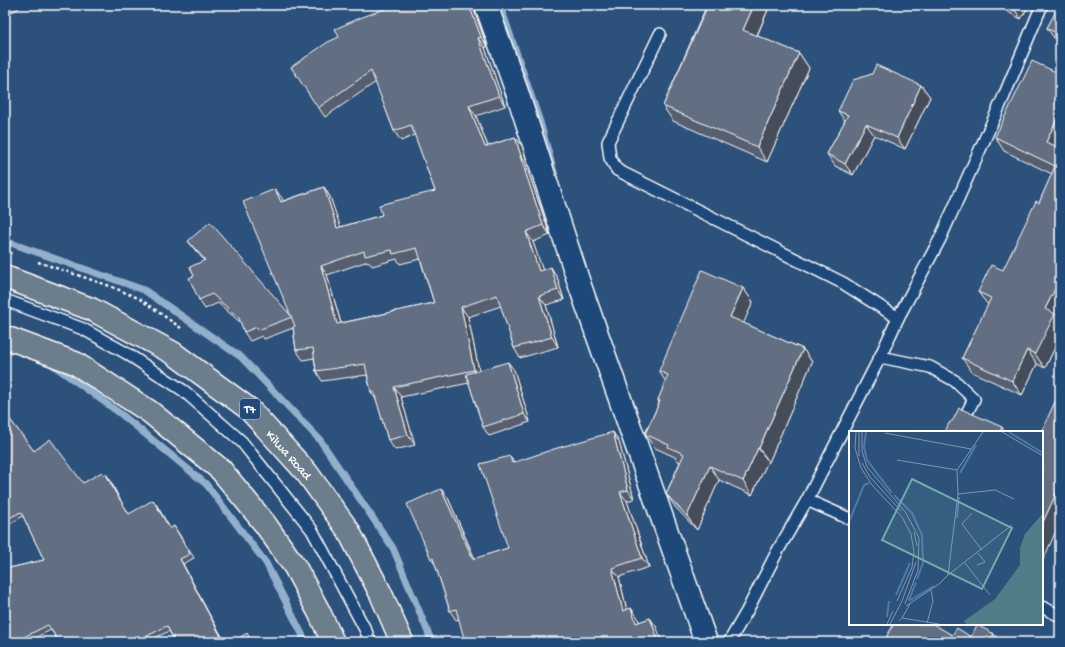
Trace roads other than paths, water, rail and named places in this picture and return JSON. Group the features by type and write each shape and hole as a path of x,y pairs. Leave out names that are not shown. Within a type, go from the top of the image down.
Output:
{"highway":[{"name":"Kilwa Road","path":"5,277 98,313 173,353 249,409 307,473 348,530 381,594 402,642"},
{"path":"5,337 75,363 150,412 221,470 265,524 295,567 333,642"}],"street":[{"path":"486,5 518,92 580,286 706,642"}],"lane":[{"path":"729,642 747,611 777,552 807,500 880,357 898,318 940,239 1004,96 1042,5"},
{"path":"660,34 608,142 610,158 617,170 843,283 898,318"},
{"path":"5,300 82,329 126,353 184,391 242,442 312,530 366,631 370,642"},
{"path":"880,357 930,367 955,382 974,399 958,431"},
{"path":"807,500 849,519"},
{"path":"1043,608 1060,616"}],"waterway":[{"path":"500,5 540,122 555,176"},
{"path":"5,241 144,290 241,357 320,440 393,548 432,642"},
{"path":"50,363 121,414 206,484 266,563 306,642"}]}
